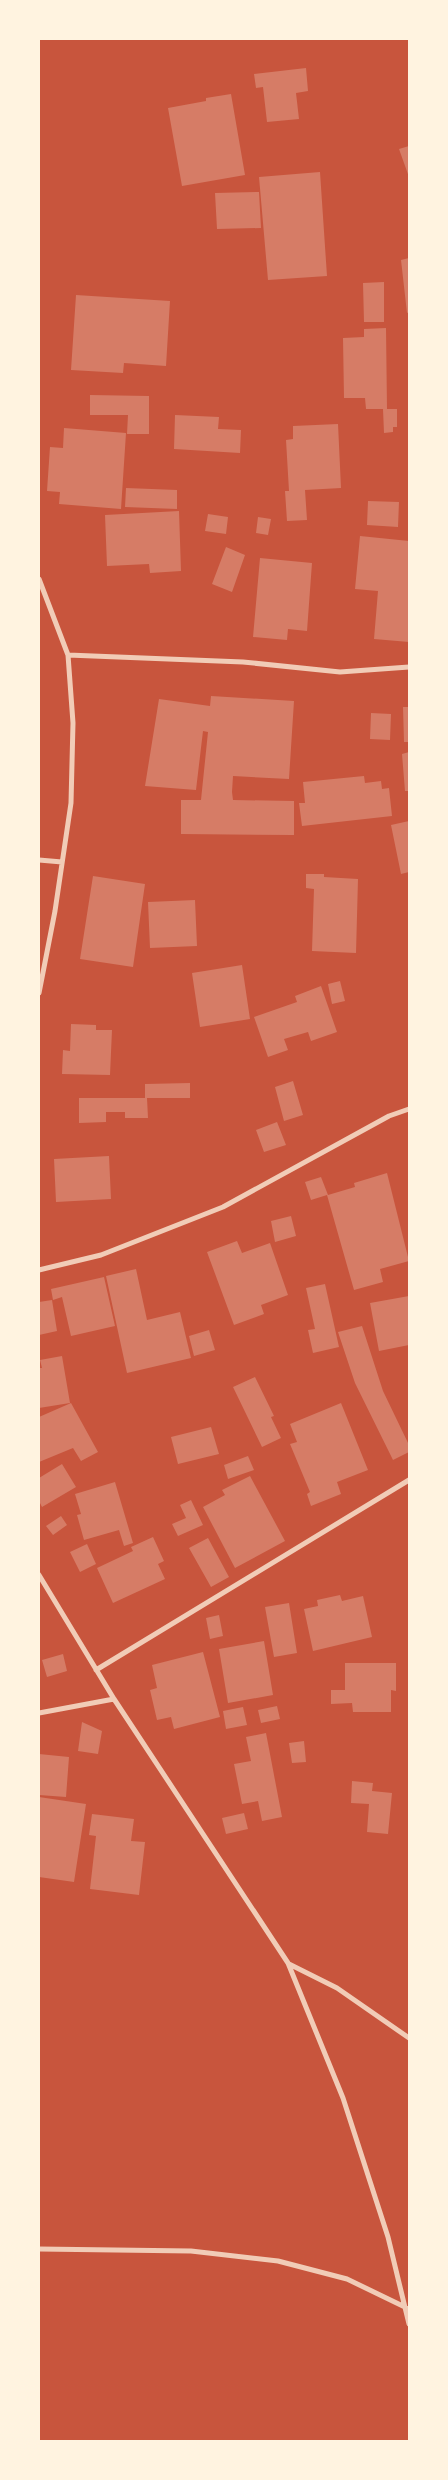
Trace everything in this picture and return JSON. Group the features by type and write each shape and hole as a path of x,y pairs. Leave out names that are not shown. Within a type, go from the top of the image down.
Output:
{"street":[{"path":"39,579 68,655 73,733 71,803 39,993"},
{"path":"68,655 243,662 340,672 409,667"},
{"path":"39,860 62,862"},
{"path":"39,1270 101,1255 223,1208 389,1116 409,1109"},
{"path":"96,1670 409,1480"},
{"path":"39,1575 114,1699 288,1964 343,2098 388,2237 407,2308 409,2324"},
{"path":"39,1713 114,1699"},
{"path":"288,1964 337,1988 409,2038"},
{"path":"39,2249 190,2251 278,2261 347,2278 407,2308"}],"building":[{"path":"306,68 308,91 296,93 299,119 267,122 263,87 256,88 254,74"},
{"path":"231,94 245,175 182,186 168,108 206,101 206,98"},
{"path":"409,146 409,177 399,149"},
{"path":"320,172 327,276 268,280 259,177"},
{"path":"259,192 261,228 217,229 215,193"},
{"path":"409,258 409,312 407,313 401,260"},
{"path":"384,282 384,322 364,322 363,283"},
{"path":"76,295 170,301 166,366 124,363 123,373 71,370"},
{"path":"386,328 387,409 397,409 397,427 393,427 393,432 384,433 383,409 366,409 365,398 344,398 343,338 364,337 364,329"},
{"path":"90,395 149,396 149,434 127,434 128,415 90,415"},
{"path":"175,415 219,417 218,429 241,430 240,453 174,449"},
{"path":"338,424 341,488 305,490 307,520 287,521 285,491 289,491 286,440 293,439 293,426"},
{"path":"64,428 126,433 121,509 59,504 60,492 47,491 50,447 63,448"},
{"path":"126,488 177,490 177,509 125,507"},
{"path":"368,501 399,502 398,527 367,525"},
{"path":"179,511 181,571 150,573 149,564 107,566 105,515"},
{"path":"208,514 228,517 226,534 205,531"},
{"path":"258,517 271,519 268,535 256,533"},
{"path":"360,536 409,541 409,642 374,639 378,591 355,589"},
{"path":"226,547 245,555 232,592 212,584"},
{"path":"260,558 312,563 307,631 288,629 287,640 253,637"},
{"path":"211,696 294,701 289,779 233,776 232,792 233,800 294,801 294,835 181,834 181,800 201,800 208,732 203,731 196,790 145,786 159,699 210,706"},
{"path":"403,707 409,707 409,742 404,742"},
{"path":"371,713 391,714 390,740 370,739"},
{"path":"409,752 409,791 405,791 402,754"},
{"path":"364,776 365,783 381,781 382,789 389,788 392,816 302,826 299,803 305,803 303,782"},
{"path":"409,821 409,872 401,874 391,825"},
{"path":"306,874 324,874 324,877 358,879 356,953 312,951 314,889 306,888"},
{"path":"93,876 145,884 133,967 80,959"},
{"path":"195,900 197,946 150,948 148,902"},
{"path":"242,965 250,1019 200,1027 192,973"},
{"path":"340,981 345,1001 332,1004 328,984"},
{"path":"321,986 337,1032 311,1041 308,1032 284,1039 288,1050 268,1057 254,1017 297,1002 295,996"},
{"path":"71,1024 96,1025 96,1030 112,1030 110,1075 62,1074 63,1050 70,1051"},
{"path":"293,1081 303,1115 284,1121 275,1087"},
{"path":"190,1083 190,1098 147,1098 148,1118 125,1118 125,1112 106,1112 106,1122 79,1123 79,1098 145,1098 145,1084"},
{"path":"277,1122 286,1145 264,1152 256,1130"},
{"path":"109,1156 111,1199 56,1202 54,1159"},
{"path":"387,1173 409,1261 380,1269 383,1282 354,1290 327,1195 311,1200 305,1182 321,1177 328,1195 355,1187 354,1183"},
{"path":"291,1216 296,1236 275,1242 271,1221"},
{"path":"237,1241 242,1253 270,1243 288,1295 261,1305 264,1314 234,1325 207,1252"},
{"path":"136,1269 147,1320 180,1312 191,1358 127,1373 106,1276"},
{"path":"104,1277 115,1326 71,1336 62,1297 53,1300 51,1289"},
{"path":"325,1284 339,1347 313,1353 308,1330 315,1329 306,1288"},
{"path":"409,1296 409,1345 379,1351 370,1303"},
{"path":"52,1300 57,1331 39,1335 39,1302"},
{"path":"362,1326 383,1391 409,1445 409,1452 393,1460 355,1383 338,1332"},
{"path":"209,1330 215,1350 194,1356 189,1336"},
{"path":"62,1356 70,1403 39,1408 39,1368 42,1368 40,1360"},
{"path":"255,1377 274,1416 271,1417 281,1438 262,1447 233,1387"},
{"path":"71,1403 98,1452 81,1461 73,1448 39,1462 39,1417"},
{"path":"341,1403 368,1470 337,1482 341,1494 311,1506 307,1494 310,1492 290,1444 297,1442 290,1424"},
{"path":"211,1427 219,1454 178,1464 171,1437"},
{"path":"248,1456 254,1470 228,1479 224,1465"},
{"path":"62,1464 76,1487 42,1507 39,1501 39,1478"},
{"path":"250,1476 285,1541 235,1568 203,1507 225,1495 222,1490"},
{"path":"115,1482 133,1543 124,1546 119,1530 84,1540 77,1515 81,1514 75,1494"},
{"path":"191,1500 203,1525 178,1536 172,1524 186,1518 180,1505"},
{"path":"61,1516 67,1525 53,1535 46,1526"},
{"path":"153,1537 164,1561 158,1564 165,1579 113,1603 97,1568 133,1551 131,1547"},
{"path":"208,1538 229,1577 211,1587 189,1548"},
{"path":"87,1544 96,1564 80,1572 70,1552"},
{"path":"340,1595 342,1601 363,1596 372,1637 313,1651 304,1609 318,1606 317,1600"},
{"path":"289,1603 297,1653 274,1657 265,1607"},
{"path":"219,1615 223,1636 210,1639 206,1618"},
{"path":"264,1641 273,1695 228,1703 219,1649"},
{"path":"203,1652 220,1717 174,1729 171,1717 157,1720 150,1690 157,1688 152,1665"},
{"path":"63,1654 67,1671 47,1677 42,1660"},
{"path":"345,1663 396,1663 396,1691 391,1690 391,1712 353,1712 352,1703 331,1704 331,1690 345,1690"},
{"path":"277,1706 280,1719 261,1723 258,1710"},
{"path":"243,1707 247,1725 226,1729 223,1711"},
{"path":"82,1722 102,1731 98,1754 78,1751"},
{"path":"266,1733 282,1817 262,1821 258,1801 242,1804 234,1764 251,1761 246,1737"},
{"path":"304,1741 306,1762 292,1763 289,1743"},
{"path":"39,1754 69,1757 66,1797 39,1795"},
{"path":"352,1781 373,1783 372,1791 392,1793 388,1834 367,1832 369,1804 351,1803"},
{"path":"39,1797 86,1804 74,1882 39,1877"},
{"path":"244,1813 248,1829 226,1834 222,1818"},
{"path":"92,1814 134,1819 131,1841 145,1842 139,1895 90,1889 96,1836 89,1835"}]}
